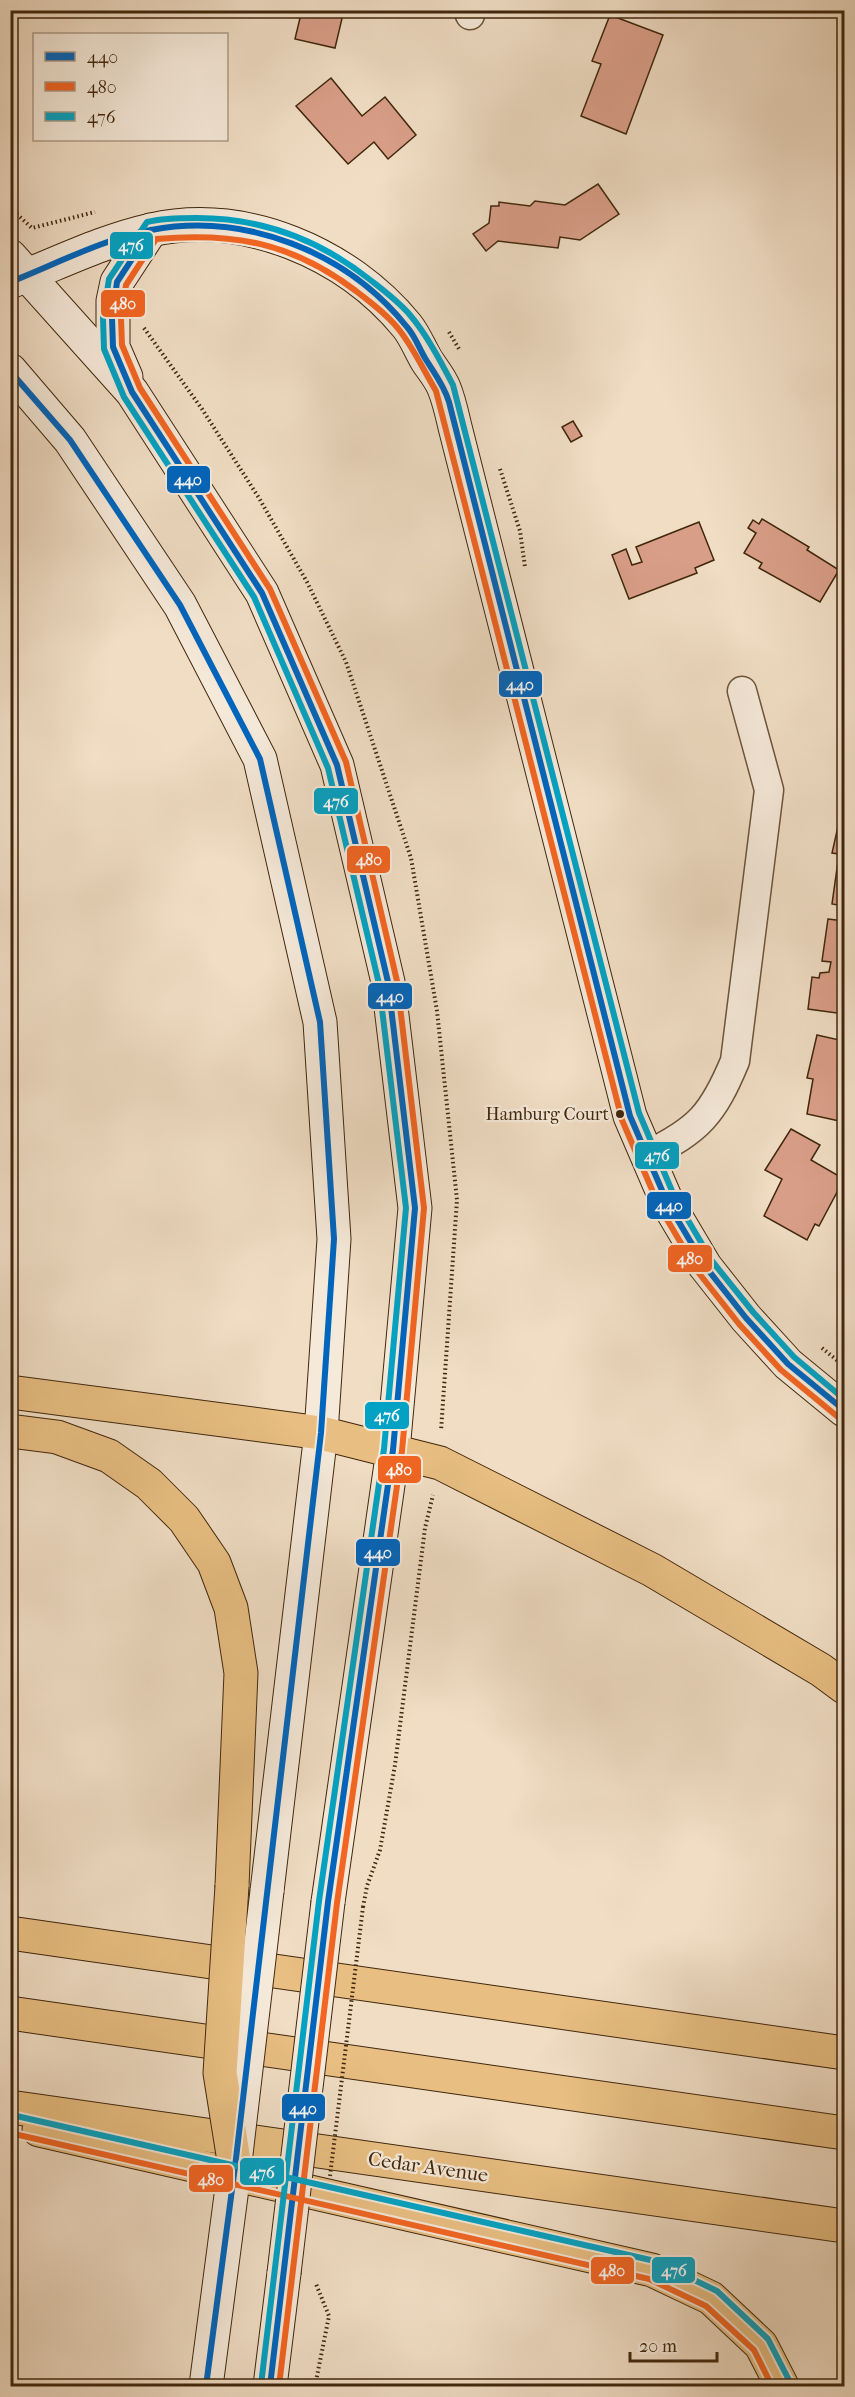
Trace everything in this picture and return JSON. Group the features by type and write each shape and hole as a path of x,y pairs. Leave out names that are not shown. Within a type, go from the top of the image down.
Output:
{"highway":[{"path":"10,1392 321,1433 440,1463 652,1570 821,1670 844,1687"},
{"path":"10,1431 57,1437 109,1456 149,1484 184,1519 214,1563 231,1608 241,1673 232,1886 220,2073 235,2168"},
{"path":"10,1933 844,2053"},
{"path":"10,2013 844,2133"},
{"name":"Cedar Avenue","path":"10,2107 844,2226"},
{"path":"10,2124 652,2270 711,2298 761,2344 782,2386"}],"main road":[{"path":"132,392 16,271 152,230 189,226 225,226 294,242 326,258 380,298 408,327 444,387 630,1116 667,1202 705,1266 746,1318 789,1364 844,1410"},
{"path":"152,230 117,282 113,301 113,347 132,392 262,593 337,765 388,982 415,1208 393,1450 328,1902 270,2386"},
{"path":"10,370 70,440 180,605 260,759 320,1022 334,1239 321,1433 235,2168 206,2386"}],"street":[{"path":"646,1155 673,1142 705,1117 722,1092 735,1062 769,790 742,691"}],"path":[{"path":"10,208 32,228"},
{"path":"328,2185 363,1907"},
{"path":"315,2386 329,2316 316,2286 317,2278"}],"building":[{"path":"286,10 344,10 335,48 295,39 300,18 285,15"},
{"path":"610,15 663,35 626,134 581,116 601,64 592,61"},
{"path":"331,78 362,116 385,97 416,135 388,159 374,142 348,164 296,106"},
{"path":"598,184 619,214 580,240 560,237 558,248 498,241 486,251 473,234 489,223 491,206 499,206 499,202 530,206 535,201 565,205"},
{"path":"573,421 582,436 571,442 562,427"},
{"path":"762,519 809,547 807,550 839,570 820,602 759,568 762,563 744,553 756,533 748,528 753,520 759,524"},
{"path":"699,522 714,560 695,568 697,573 629,599 612,555 626,549 632,565 642,562 636,547"},
{"path":"841,813 844,814 844,906 832,904 839,854 832,853"},
{"path":"828,919 844,921 844,1014 808,1009 812,977 819,978 820,973 829,972 831,962 822,961"},
{"path":"817,1035 844,1041 844,1122 807,1114 813,1079 807,1078"},
{"path":"791,1129 820,1145 811,1160 844,1179 819,1226 815,1224 807,1240 764,1216 782,1179 765,1170"}],"transit line":[{"name":"476","path":"261,2385 319,1901 384,1449 406,1208 379,984 328,768 254,597 124,397 104,349 103,318 109,279 147,222 178,218 221,219 267,227 309,242 350,265 390,296 410,315 433,349 453,385 639,1113 675,1198 712,1261 753,1312 794,1357 844,1399"},
{"name":"440","path":"10,282 97,246 133,234 187,226 223,227 258,233 292,244 325,259 355,278 383,301 410,331 442,385 449,402 630,1116 667,1202 705,1266 746,1318 788,1364 844,1410"},
{"name":"440","path":"151,230 117,282 112,318 113,347 132,392 262,593 337,765 388,982 415,1208 393,1450 328,1902 270,2386"},
{"name":"480","path":"279,2386 337,1903 402,1451 424,1208 397,981 346,762 270,589 140,388 122,345 121,318 126,285 156,239 211,237 237,240 262,244 309,262 333,275 379,310 395,325 414,353 436,391 622,1120 659,1206 698,1272 739,1324 781,1370 838,1417"},
{"name":"440","path":"10,371 70,440 180,605 260,759 320,1022 334,1239 321,1433 235,2167 206,2386"},
{"name":"476","path":"12,2115 655,2261 717,2291 768,2339 790,2382"},
{"name":"480","path":"10,2133 649,2279 706,2306 754,2350 772,2386"}],"place":[{"name":"Hamburg Court","path":"620,1114"}]}
